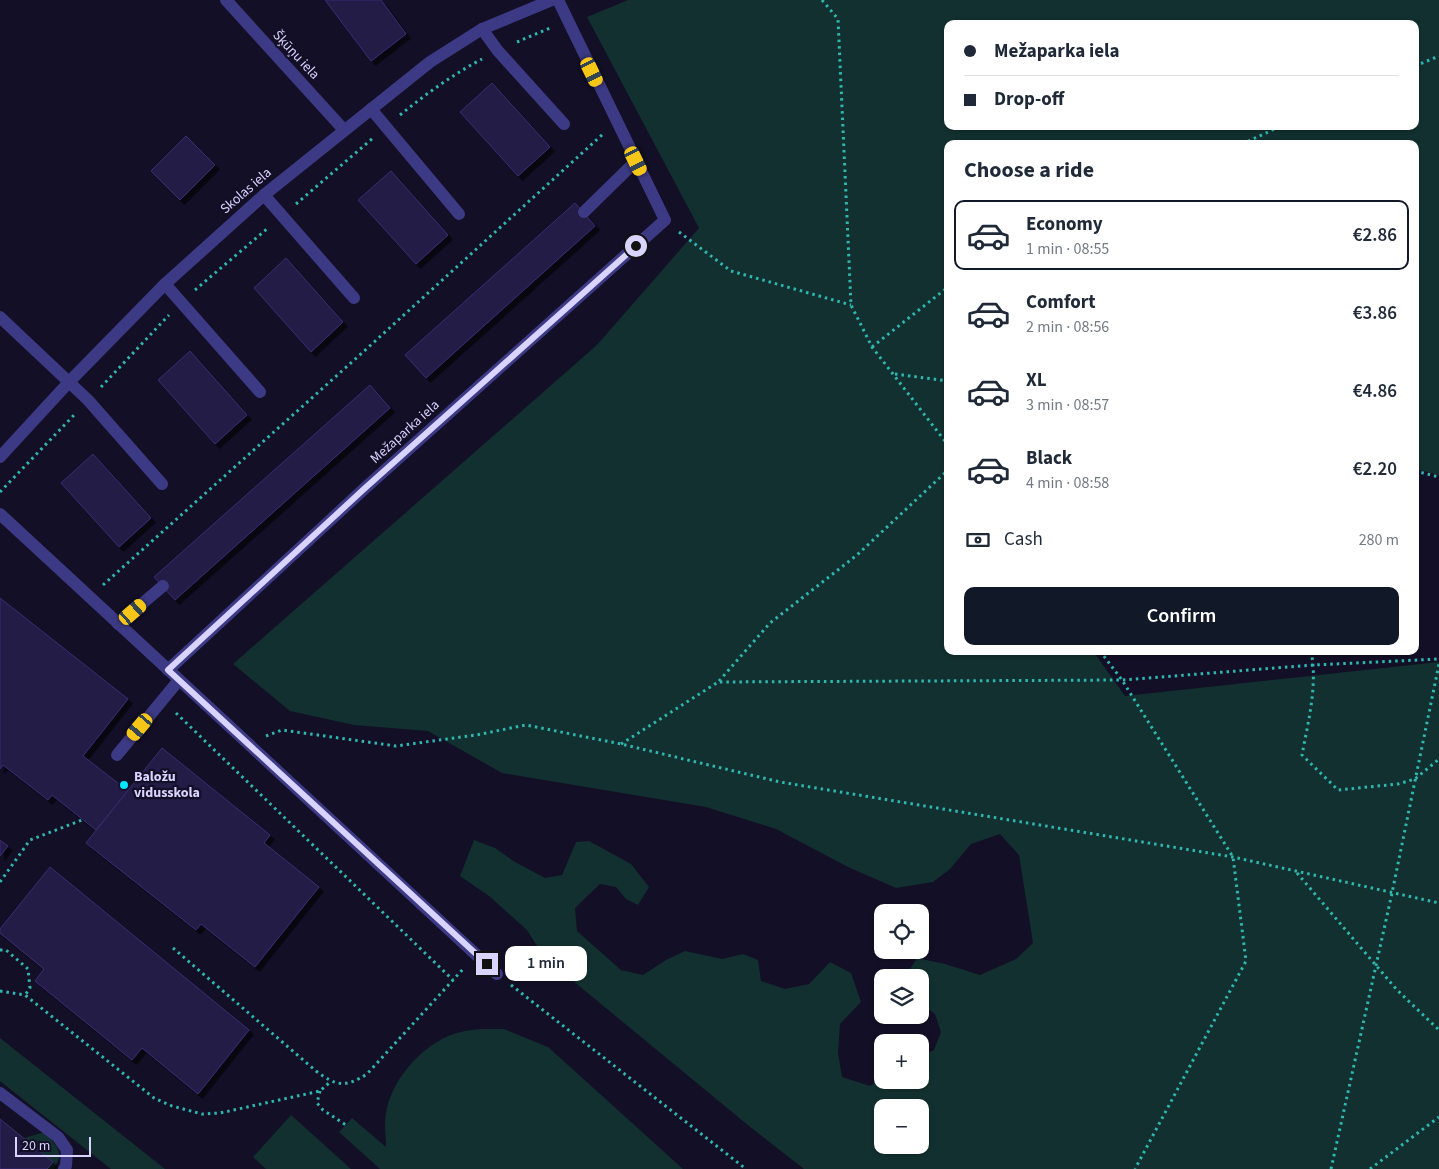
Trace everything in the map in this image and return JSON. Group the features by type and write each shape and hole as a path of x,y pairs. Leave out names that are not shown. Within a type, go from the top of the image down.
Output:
{"street":[{"name":"Šķūņu iela","path":"226,0 344,130"},
{"name":"Skolas iela","path":"0,457 165,284 264,194 430,62 482,29 552,0"},
{"path":"558,0 665,220"},
{"path":"482,29 498,51 564,124"},
{"path":"371,109 459,214"},
{"path":"584,212 636,161"},
{"path":"264,194 354,298"},
{"name":"Mežaparka iela","path":"168,670 364,489 665,220"},
{"path":"165,284 260,392"},
{"path":"0,317 88,400 162,484"},
{"path":"0,514 497,974"},
{"path":"118,624 162,586"},
{"path":"117,755 179,680"},
{"path":"0,1093 58,1137 67,1150 66,1166 64,1169"}],"path":[{"path":"822,0 838,19 851,305 872,347 895,374 944,440"},
{"path":"8,498 0,491 181,303 282,215 425,95 464,68 557,24"},
{"path":"1419,64 1439,56"},
{"path":"1251,140 1272,130"},
{"path":"96,578 103,585 606,132 608,138"},
{"path":"665,220 731,270 851,305"},
{"path":"872,347 944,290"},
{"path":"895,374 944,380"},
{"path":"1419,472 1439,477"},
{"path":"621,744 718,682 770,623 857,555 944,474"},
{"path":"1103,655 1122,680 1233,857 1246,961 1134,1169"},
{"path":"1312,655 1314,665 1310,711 1302,755 1338,790 1398,784 1415,780 1439,760"},
{"path":"718,682 1122,680 1314,665 1439,659"},
{"path":"1331,1169 1392,893 1439,664"},
{"path":"163,700 453,980"},
{"path":"246,742 282,730 396,746 476,735 526,725 621,744 780,782 1233,857 1439,903"},
{"path":"0,882 30,840 82,820"},
{"path":"1296,872 1396,990 1439,1030"},
{"path":"173,948 330,1082 342,1083 356,1081 366,1074 476,954"},
{"path":"0,950 6,950 28,969 30,988 25,995"},
{"path":"497,974 746,1169"},
{"path":"0,991 25,995 154,1098 172,1106 202,1114 220,1113 320,1091 330,1082"},
{"path":"320,1091 317,1103 323,1110 346,1125"},
{"path":"1370,1169 1439,1118"}],"green space":[{"path":"628,0 1439,0 1439,475 1419,470 1419,140 944,140 944,655 1096,655 1125,696 1439,662 1439,1169 804,1169 544,957 527,930 489,896 460,876 474,840 495,848 515,862 545,878 562,875 576,842 589,841 631,864 649,887 638,905 626,899 616,887 600,884 575,908 577,931 621,970 643,975 666,960 685,951 722,959 743,954 758,960 761,981 785,989 809,984 830,962 851,973 861,1002 840,1024 838,1053 842,1077 870,1086 874,1083 874,1089 929,1089 929,1052 934,1050 941,1032 935,1014 929,1010 929,969 910,969 916,959 945,964 980,975 1016,959 1033,943 1019,855 1000,834 971,844 950,869 933,882 896,888 848,867 776,829 706,807 502,773 428,731 354,725 290,711 233,664 597,345 699,228 587,17"},
{"path":"481,1029 504,1029 548,1047 683,1169 380,1169 339,1132 352,1118 386,1147 386,1113 395,1086 403,1074 423,1052 435,1043 461,1032"},
{"path":"0,1038 165,1169 111,1169 0,1081"},
{"path":"291,1115 351,1169 266,1169 253,1157"},
{"path":"45,1132 57,1147 60,1156 54,1169 47,1169 53,1162 24,1138"}],"building":[{"path":"325,0 381,0 406,34 371,61"},
{"path":"492,83 550,147 518,176 460,112"},
{"path":"186,136 215,165 180,200 151,171"},
{"path":"391,171 448,235 416,264 358,200"},
{"path":"575,203 595,226 426,378 405,355"},
{"path":"286,258 343,322 311,352 254,288"},
{"path":"190,351 247,415 215,444 158,380"},
{"path":"370,385 390,408 175,600 154,577"},
{"path":"93,454 151,518 119,547 61,483"},
{"path":"0,598 128,699 83,756 128,791 96,830 52,795 48,800 3,765 0,769"},
{"path":"162,748 270,835 264,843 319,887 255,967 201,924 196,930 86,843"},
{"path":"0,840 8,846 0,856"},
{"path":"50,867 249,1030 198,1094 142,1048 132,1060 35,981 44,969 0,933 0,929"},
{"path":"0,1119 53,1162 47,1169 0,1169"}],"place":[{"name":"Baložu vidusskola","path":"124,785"}],"route":[{"path":"487,964 168,670 364,489 636,246"}]}
